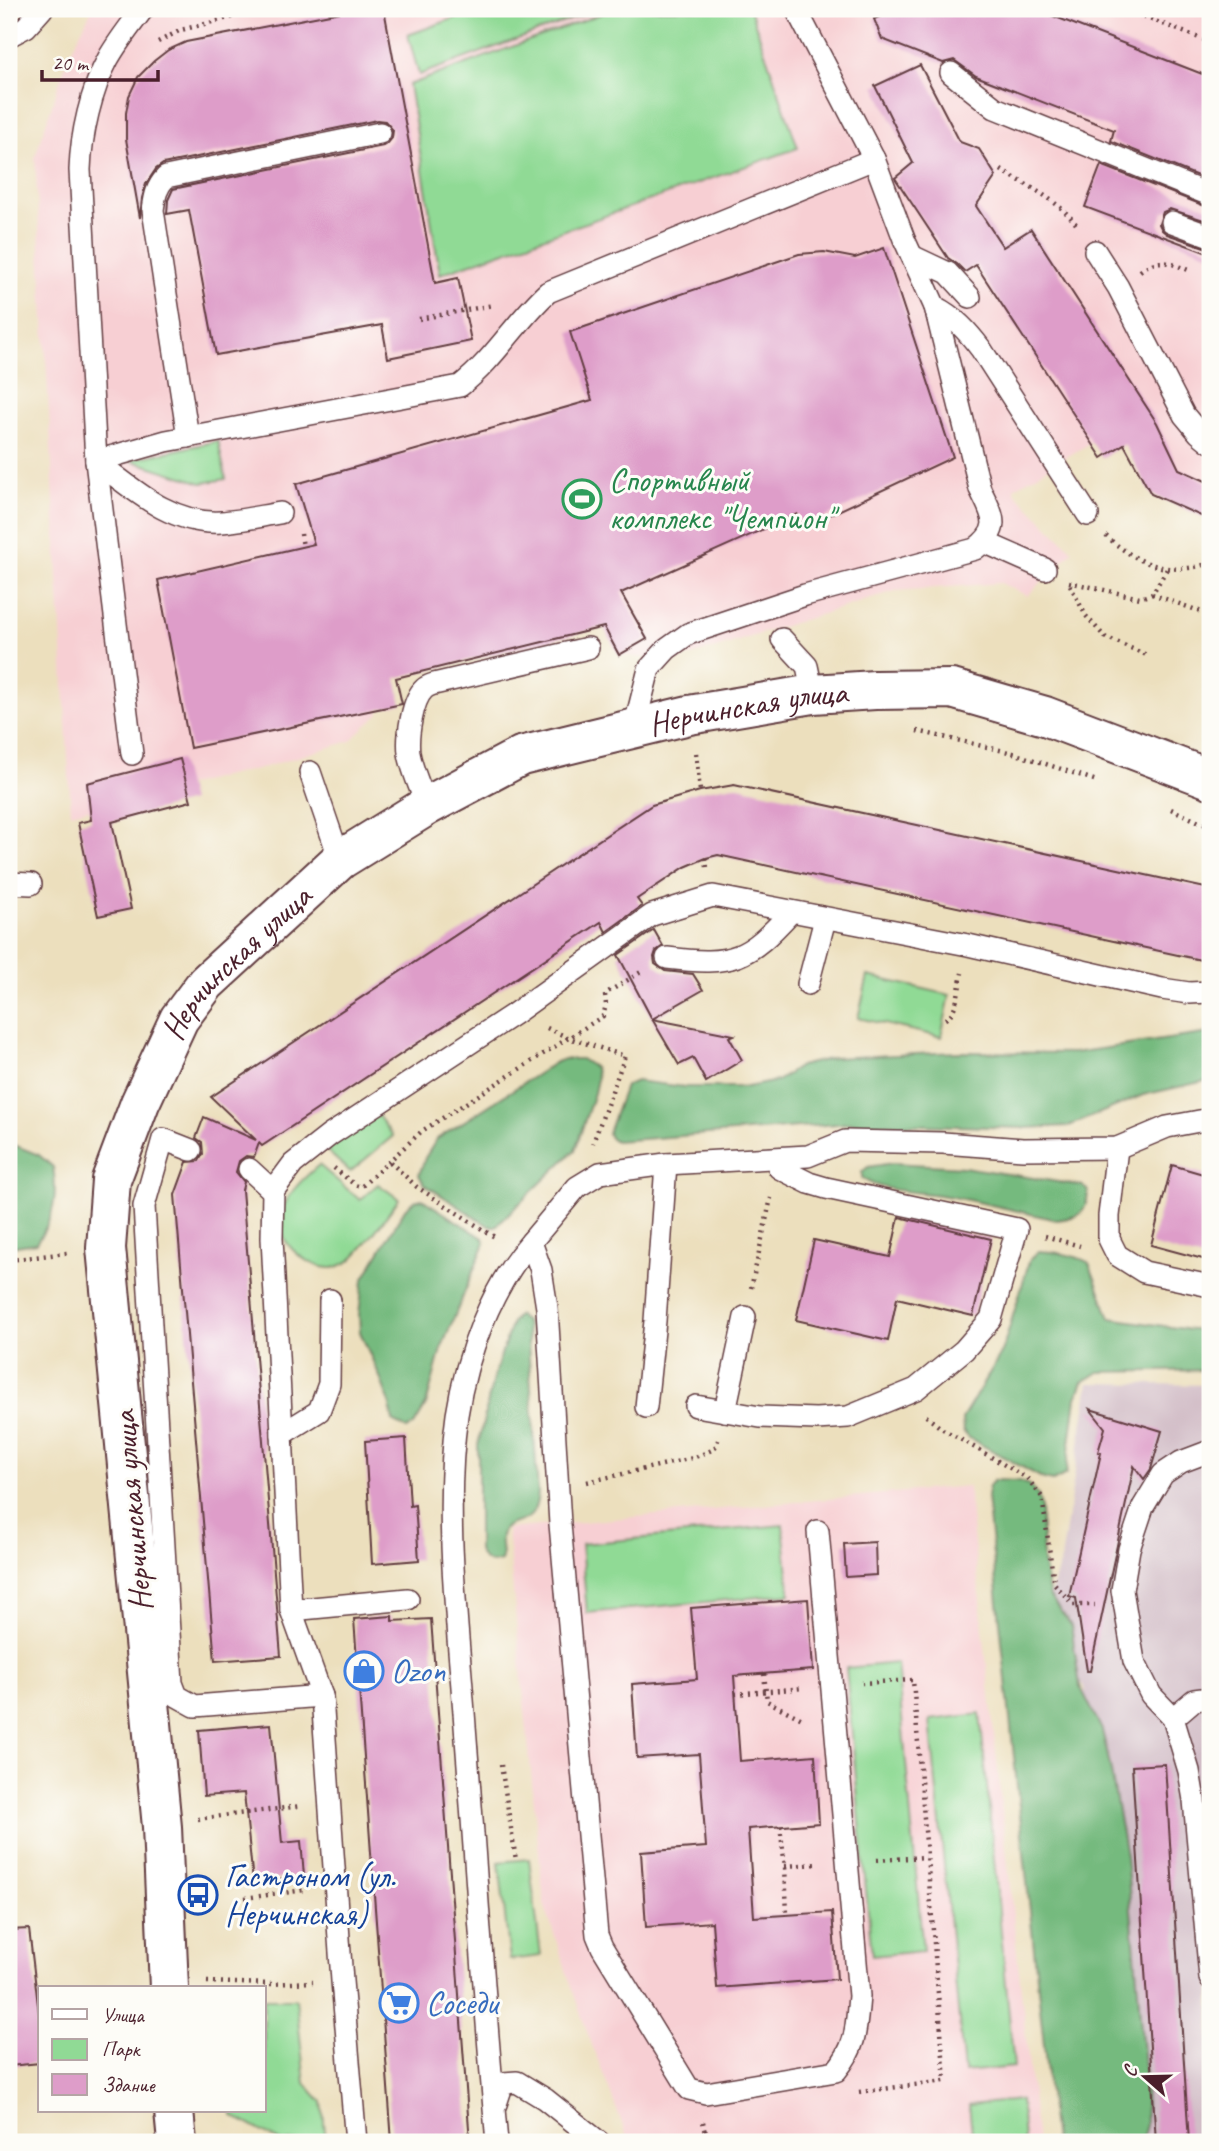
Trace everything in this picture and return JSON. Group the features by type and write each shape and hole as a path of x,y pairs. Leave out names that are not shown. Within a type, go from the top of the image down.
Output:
{"street":[{"name":"Нерчинская улица","path":"169,1986 162,1827 106,1248 111,1181 141,1102 179,1019 206,983 340,860 427,806 521,756 690,715 813,694 875,690 951,690 1045,716 1210,779"},
{"path":"174,2112 177,2142"}],"lane":[{"path":"9,36 26,27 42,9"},
{"path":"132,754 96,461 80,146 105,65 143,9"},
{"path":"634,728 649,668 667,649 688,635 805,595 975,549 993,530 993,517 980,489 935,307 874,159 796,9"},
{"path":"951,73 995,108 1210,195"},
{"path":"188,437 153,211 159,185 166,177 380,133"},
{"path":"96,461 188,437 460,386 476,374 529,309 548,292 874,159"},
{"path":"1172,222 1210,236"},
{"path":"1095,251 1118,287 1184,415 1210,442"},
{"path":"912,256 948,273 970,297"},
{"path":"935,307 961,325 981,349 1088,515"},
{"path":"96,461 150,502 195,522 220,522 280,513"},
{"path":"984,542 1045,569"},
{"path":"782,639 807,666 813,694"},
{"path":"427,806 409,754 408,738 411,719 424,689 434,684 588,648"},
{"path":"310,772 340,860"},
{"path":"9,883 31,884"},
{"path":"356,2142 322,1696 291,1610 272,1238 273,1191 293,1164 330,1135 514,1014 652,915 713,896 968,945 1162,989 1189,993 1210,992"},
{"path":"667,958 712,962 740,956 755,947 791,912"},
{"path":"808,984 825,919"},
{"path":"141,1102 149,1110 163,1139 144,1206 172,1683 177,1696 195,1706 322,1696"},
{"path":"498,2142 454,1573 452,1460 468,1360 499,1289 525,1249 577,1187 600,1173 666,1164 781,1163 808,1156 845,1141 943,1143 1023,1149 1117,1148 1167,1127 1210,1119"},
{"path":"163,1139 191,1150"},
{"path":"1117,1148 1110,1216 1110,1239 1117,1255 1144,1272 1210,1286"},
{"path":"696,1406 760,1417 848,1417 910,1392 927,1381 964,1350 991,1319 1017,1229 826,1188 809,1183 781,1163"},
{"path":"646,1407 666,1164"},
{"path":"249,1169 273,1191"},
{"path":"525,1249 541,1270 547,1308 560,1524 597,1935 689,2089 706,2093 836,2071 848,2057 854,2040 859,1996 818,1531"},
{"path":"282,1434 319,1411 330,1384 330,1300"},
{"path":"725,1411 745,1317"},
{"path":"1210,1451 1181,1462 1163,1474 1143,1507 1129,1549 1122,1590 1134,1661 1150,1695 1173,1718 1189,1772 1194,1800 1210,1978"},
{"path":"291,1610 408,1599"},
{"path":"1173,1718 1194,1700 1210,1698"},
{"path":"494,2108 503,2083 517,2082 545,2099 598,2142"}],"path":[{"path":"1124,9 1210,42"},
{"path":"1001,170 1053,201 1072,216 1095,251"},
{"path":"1166,262 1191,271"},
{"path":"419,319 464,310"},
{"path":"1088,515 1100,531 1123,552 1143,562 1167,569 1191,569 1210,563"},
{"path":"1045,569 1067,581 1140,598 1152,594 1210,615"},
{"path":"1152,594 1167,569"},
{"path":"1067,581 1086,616 1105,637 1149,656"},
{"path":"945,1019 950,1017 954,1010 968,945"},
{"path":"311,1150 361,1187 422,1131 603,1016 608,992 667,958"},
{"path":"569,1038 625,1056 577,1187"},
{"path":"390,1162 417,1187 480,1226 525,1249"},
{"path":"745,1317 774,1182 781,1163"},
{"path":"1017,1229 1117,1255"},
{"path":"9,1260 106,1248"},
{"path":"910,1392 922,1413 941,1428 1027,1478 1038,1489 1042,1497 1054,1583 1073,1605"},
{"path":"559,1488 693,1458"},
{"path":"764,1674 766,1701 836,1737"},
{"path":"862,1684 913,1680 945,2081 867,2091"},
{"path":"736,1694 801,1688"},
{"path":"209,1817 329,1802"},
{"path":"780,1826 787,1915"},
{"path":"875,1860 926,1857"},
{"path":"245,1898 337,1886"},
{"path":"210,1982 270,1984 342,1981"}],"shaded area":[{"path":"92,9 1210,9 1210,520 1151,494 1124,444 1102,458 1092,442 1014,488 1016,494 1073,551 1027,596 1001,583 895,591 675,661 619,655 602,625 597,629 590,601 366,655 380,712 350,741 265,767 71,813 35,157 67,59"},
{"path":"1089,1383 1210,1385 1210,2142 1140,2142 1084,1687 1040,1629 1061,1560"},
{"path":"968,1486 1037,2142 629,2142 583,2021 544,1904 507,1529"}],"green space":[{"path":"480,9 600,9 419,75 408,35"},
{"path":"614,9 750,9 798,148 440,274 409,85"},
{"path":"218,441 226,479 202,483 129,460"},
{"path":"868,976 950,995 941,1037 858,1018"},
{"path":"1210,1033 1210,1080 1143,1095 1069,1126 1024,1128 851,1123 616,1141 610,1138 608,1133 625,1086 636,1081 685,1087 747,1087 777,1081 800,1066 833,1058 958,1052 1073,1053"},
{"path":"564,1059 581,1059 595,1068 597,1079 575,1150 496,1226 489,1226 424,1184 419,1175 425,1158 437,1139"},
{"path":"376,1113 393,1136 350,1172 326,1150"},
{"path":"9,1143 39,1155 53,1167 55,1188 51,1216 36,1243 9,1247"},
{"path":"893,1163 964,1167 1083,1186 1088,1191 1086,1205 1076,1216 1057,1220 960,1198 890,1189 862,1178 862,1172 868,1167"},
{"path":"319,1165 360,1200 378,1184 399,1199 353,1258 333,1268 324,1268 306,1260 291,1247 281,1231 280,1222 288,1197"},
{"path":"422,1199 483,1238 485,1243 441,1349 426,1405 414,1425 407,1429 393,1421 389,1401 360,1332 359,1314 363,1280 405,1209 414,1201"},
{"path":"1039,1251 1071,1256 1089,1263 1110,1318 1191,1330 1210,1329 1210,1370 1099,1372 1083,1382 1076,1398 1066,1474 1053,1481 1044,1479 969,1438 963,1431 962,1419 1002,1352 1030,1259"},
{"path":"518,1315 526,1322 527,1328 538,1494 531,1515 505,1527 501,1538 501,1561 493,1563 485,1560 478,1550 478,1445 493,1379 512,1322"},
{"path":"994,1480 1020,1481 1029,1485 1038,1495 1043,1562 1050,1597 1071,1625 1080,1686 1102,1730 1109,1761 1126,1856 1135,1953 1145,2080 1146,2125 1141,2142 1054,2142 987,1497 989,1486"},
{"path":"783,1525 790,1594 587,1613 581,1544"},
{"path":"897,1663 923,1951 872,1956 846,1668"},
{"path":"980,1714 1014,2067 964,2072 930,1720"},
{"path":"529,1859 541,1956 510,1960 499,1862"},
{"path":"266,1999 296,1999 305,2083 322,2102 326,2142 281,2142 233,2116 233,2112 266,2112"},
{"path":"1021,2100 1024,2142 973,2142 969,2105"}],"building":[{"path":"356,9 384,9 435,283 458,278 471,341 388,358 382,325 216,355 189,210 167,214 168,200 173,189 383,146 392,138 393,130 385,121 377,120 163,164 146,184 140,218 126,139 129,96 138,77 154,61 168,50 186,42"},
{"path":"898,9 1035,9 1210,77 1210,181 1111,141 1114,130 976,76 954,60 943,63 882,39 874,19"},
{"path":"920,65 960,142 979,149 996,176 976,206 1003,247 1031,229 1157,423 1179,469 1210,483 1210,520 1151,494 1124,444 1102,458 976,265 965,272 948,258 895,178 913,163 875,86"},
{"path":"1101,165 1210,208 1210,222 1170,209 1163,212 1159,224 1167,234 1210,249 1210,254 1085,207"},
{"name":"Спортивный комплекс \"Чемпион\"","path":"884,248 953,457 802,528 797,514 621,593 647,639 619,655 604,627 396,678 402,704 190,748 158,580 314,544 296,484 592,400 570,332 799,254 824,252 855,258"},
{"path":"180,759 191,801 112,822 131,909 98,916 78,823 91,820 87,783"},
{"path":"734,785 1210,889 1210,962 718,855 685,867 637,899 642,906 606,932 601,922 262,1146 259,1143 254,1157 246,1156 239,1161 236,1172 244,1182 242,1190 281,1656 215,1661 175,1195 187,1162 199,1161 203,1154 202,1142 196,1138 204,1117 256,1140 211,1097 652,805 700,791"},
{"path":"654,930 663,946 656,951 655,964 665,971 693,974 703,990 652,1019 618,955"},
{"path":"652,1019 734,1035 729,1037 742,1060 706,1082 693,1058 679,1065"},
{"path":"1172,1165 1210,1176 1210,1261 1151,1245"},
{"path":"899,1217 991,1239 973,1316 897,1298 888,1341 796,1320 814,1240 890,1257"},
{"path":"1090,1409 1162,1431 1151,1469 1144,1479 1134,1466 1090,1671 1087,1671 1076,1598 1069,1596 1105,1428"},
{"path":"406,1438 410,1506 415,1505 419,1560 372,1564 365,1441"},
{"path":"875,1542 876,1575 846,1577 844,1544"},
{"path":"808,1599 813,1670 734,1676 740,1761 815,1755 819,1823 748,1829 754,1917 832,1912 837,1979 717,1988 712,1922 646,1927 641,1852 706,1847 699,1754 637,1758 632,1684 697,1679 691,1608"},
{"path":"392,1616 392,1621 431,1619 470,2142 392,2142 354,1619"},
{"path":"271,1724 282,1843 301,1841 304,1876 253,1882 244,1793 204,1796 199,1730"},
{"path":"1165,1764 1189,2142 1156,2142 1132,1766"},
{"path":"29,1929 38,2005 38,2063 9,2066 9,1930"}],"place":[{"name":"Спортивный комплекс \"Чемпион\"","path":"582,499"},
{"name":"Ozon","path":"364,1671"},
{"name":"Гастроном (ул. Нерчинская)","path":"198,1895"},
{"name":"Соседи","path":"399,2003"}]}
